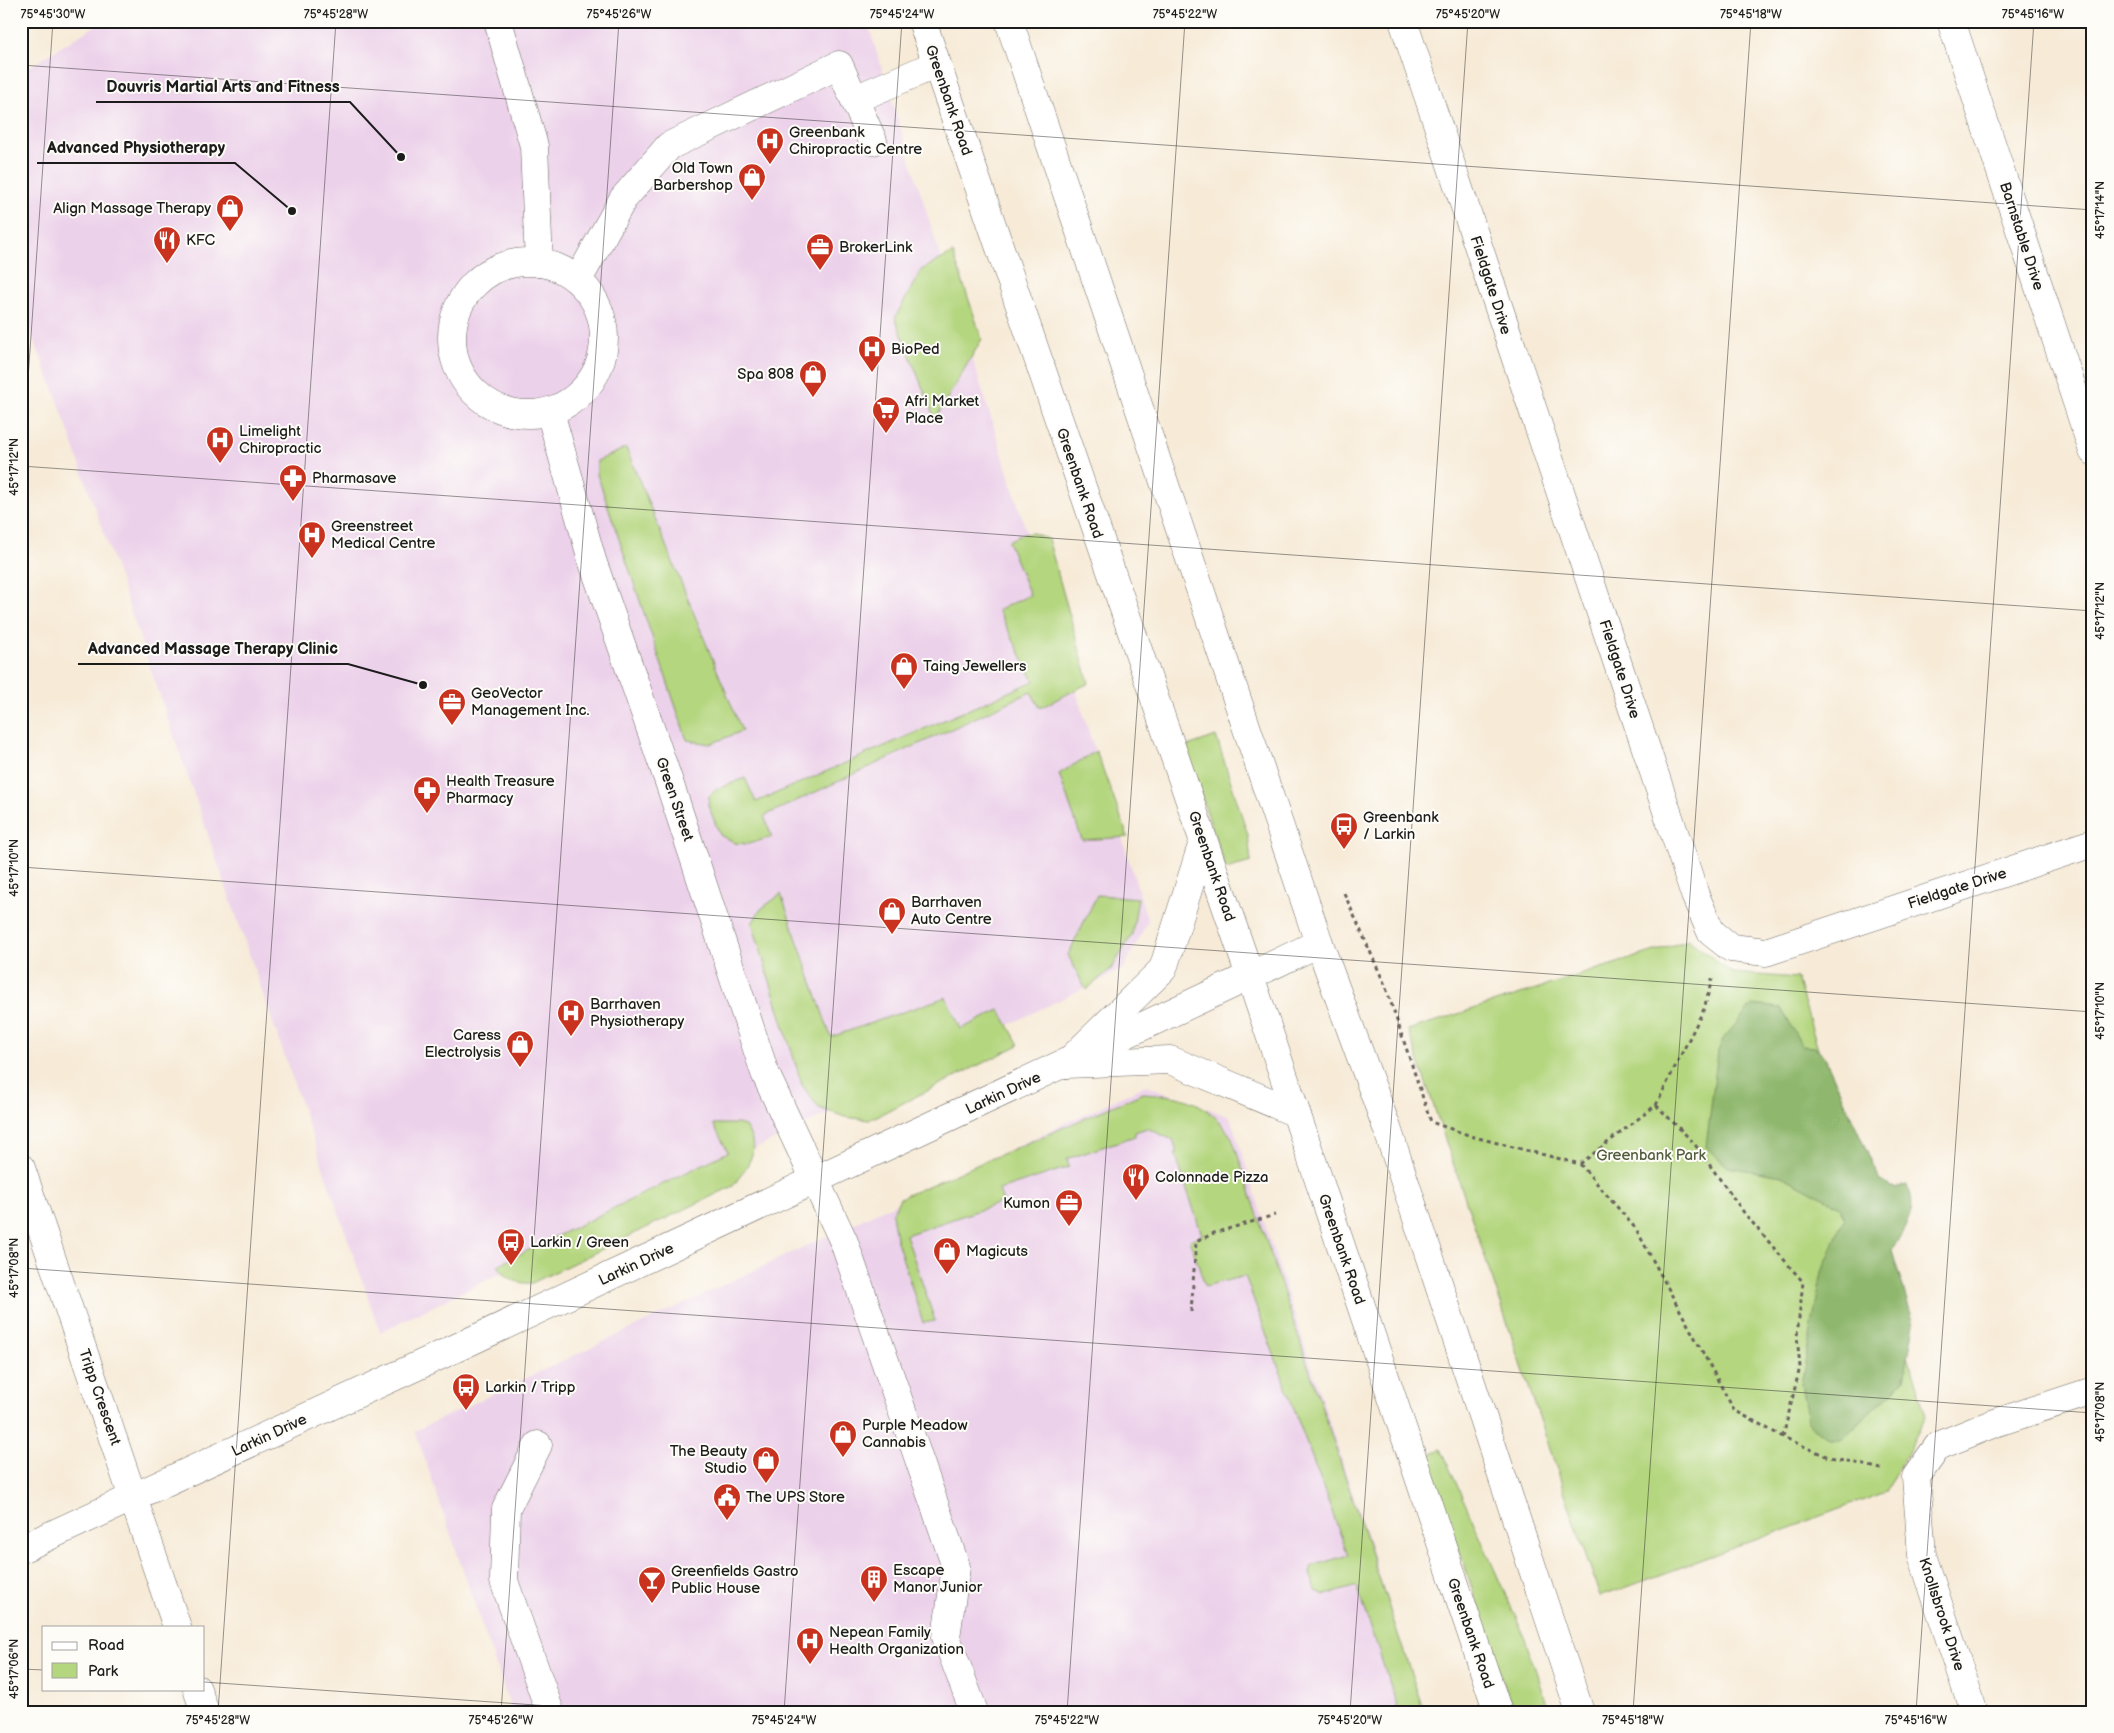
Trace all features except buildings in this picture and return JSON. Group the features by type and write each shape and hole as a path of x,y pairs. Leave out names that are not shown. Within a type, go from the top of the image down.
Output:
{"street":[{"path":"498,21 534,146 539,263"},
{"name":"Greenbank Road","path":"922,21 1250,976 1498,1712"},
{"path":"1009,21 1319,943 1387,1128 1580,1712"},
{"name":"Fieldgate Drive","path":"1403,21 1695,896 1711,932 1731,948 1766,952 2093,843"},
{"name":"Barnstable Drive","path":"1951,21 2093,451"},
{"path":"855,99 937,64"},
{"path":"578,280 623,198 669,146 839,65 873,141"},
{"path":"539,263 560,268 578,280 592,296 601,315 605,336 603,357 595,376 576,399 550,412 524,415 498,409 476,395 460,375 452,350 452,324 461,300 474,284 490,272 509,264 539,263"},
{"name":"Green Street","path":"550,412 592,560 673,794 765,1073 844,1242 956,1567 946,1637 974,1712"},
{"path":"1066,1064 1163,969 1203,842"},
{"name":"Larkin Drive","path":"21,1549 1066,1064 1319,943"},
{"path":"1066,1064 1170,1060 1296,1113"},
{"name":"Tripp Crescent","path":"21,1168 177,1626"},
{"path":"1916,1476 1938,1446 1992,1424 2093,1391"},
{"path":"538,1445 506,1509 504,1581 550,1712"},
{"name":"Knollsbrook Drive","path":"1916,1476 1922,1555 1974,1712"},
{"path":"198,1690 205,1712"}],"path":[{"path":"1342,890 1385,985 1431,1122 1474,1137 1580,1164 1636,1229 1734,1410 1783,1437 1826,1456 1916,1476"},
{"path":"1580,1164 1656,1105 1704,1009 1715,968 1731,948"},
{"path":"1656,1105 1693,1142 1746,1214 1803,1282 1796,1336 1800,1368 1783,1437"},
{"path":"1191,1312 1196,1242 1214,1233 1275,1215"}],"shaded area":[{"path":"103,21 867,21 1148,921 1123,969 380,1332 58,401 21,307 21,72"},
{"path":"1146,1085 1230,1117 1424,1712 512,1712 415,1431"}],"green space":[{"path":"953,253 982,339 935,419 895,318 921,270"},
{"path":"626,448 742,731 710,744 687,740 597,474 597,461"},
{"path":"1033,533 1048,539 1089,683 1040,708 1031,692 764,816 772,837 748,844 734,843 720,835 708,805 709,796 717,789 745,778 756,802 1034,681 998,610 1030,595 1008,541 1022,534"},
{"path":"1216,736 1248,835 1251,862 1226,869 1185,747"},
{"path":"1096,751 1128,837 1082,840 1059,774"},
{"path":"781,894 831,1037 946,997 961,1029 1000,1010 1019,1045 869,1120 845,1117 819,1108 802,1085 752,923 761,909"},
{"path":"1097,895 1138,898 1132,935 1112,968 1086,990 1068,955"},
{"name":"Greenbank Park","path":"1689,940 1732,973 1797,978 1926,1417 1886,1492 1600,1597 1408,1030"},
{"path":"1752,1005 1781,1008 1802,1046 1815,1047 1825,1058 1880,1180 1893,1188 1907,1185 1911,1194 1912,1203 1909,1219 1892,1251 1914,1324 1904,1380 1842,1439 1829,1439 1817,1431 1808,1421 1801,1384 1822,1272 1844,1218 1840,1207 1782,1176 1728,1167 1706,1147 1718,1051 1723,1039"},
{"path":"1143,1093 1172,1096 1195,1103 1214,1116 1232,1138 1424,1712 1399,1712 1357,1586 1326,1595 1316,1591 1310,1573 1312,1566 1348,1555 1245,1276 1205,1286 1190,1240 1202,1235 1175,1153 1178,1153 1173,1140 1147,1128 1135,1132 1135,1136 1067,1159 1069,1167 999,1190 1003,1202 906,1235 935,1321 923,1323 896,1238 892,1214 900,1198"},
{"path":"713,1124 738,1124 745,1126 750,1135 753,1150 751,1158 733,1186 532,1283 512,1279 498,1265 728,1152"},
{"path":"1441,1449 1524,1636 1550,1712 1514,1712 1427,1455"}],"place":[{"name":"Douvris Martial Arts and Fitness","path":"401,157"},
{"name":"Greenbank Chiropractic Centre","path":"770,165"},
{"name":"Old Town Barbershop","path":"752,201"},
{"name":"Advanced Physiotherapy","path":"292,211"},
{"name":"Align Massage Therapy","path":"230,232"},
{"name":"KFC","path":"167,264"},
{"name":"BrokerLink","path":"820,271"},
{"name":"BioPed","path":"872,373"},
{"name":"Spa 808","path":"813,398"},
{"name":"Afri Market Place","path":"886,434"},
{"name":"Limelight Chiropractic","path":"220,464"},
{"name":"Pharmasave","path":"293,502"},
{"name":"Greenstreet Medical Centre","path":"312,559"},
{"name":"Advanced Massage Therapy Clinic","path":"423,685"},
{"name":"Taing Jewellers","path":"904,690"},
{"name":"GeoVector Management Inc.","path":"452,726"},
{"name":"Health Treasure Pharmacy","path":"427,814"},
{"name":"Greenbank / Larkin","path":"1344,850"},
{"name":"Barrhaven Auto Centre","path":"892,935"},
{"name":"Barrhaven Physiotherapy","path":"571,1037"},
{"name":"Caress Electrolysis","path":"520,1068"},
{"name":"Colonnade Pizza","path":"1136,1201"},
{"name":"Kumon","path":"1069,1227"},
{"name":"Larkin / Green","path":"511,1266"},
{"name":"Magicuts","path":"947,1275"},
{"name":"Larkin / Tripp","path":"466,1411"},
{"name":"Purple Meadow Cannabis","path":"843,1458"},
{"name":"The Beauty Studio","path":"766,1484"},
{"name":"The UPS Store","path":"727,1521"},
{"name":"Escape Manor Junior","path":"874,1603"},
{"name":"Greenfields Gastro Public House","path":"652,1604"},
{"name":"Nepean Family Health Organization","path":"810,1665"}]}
